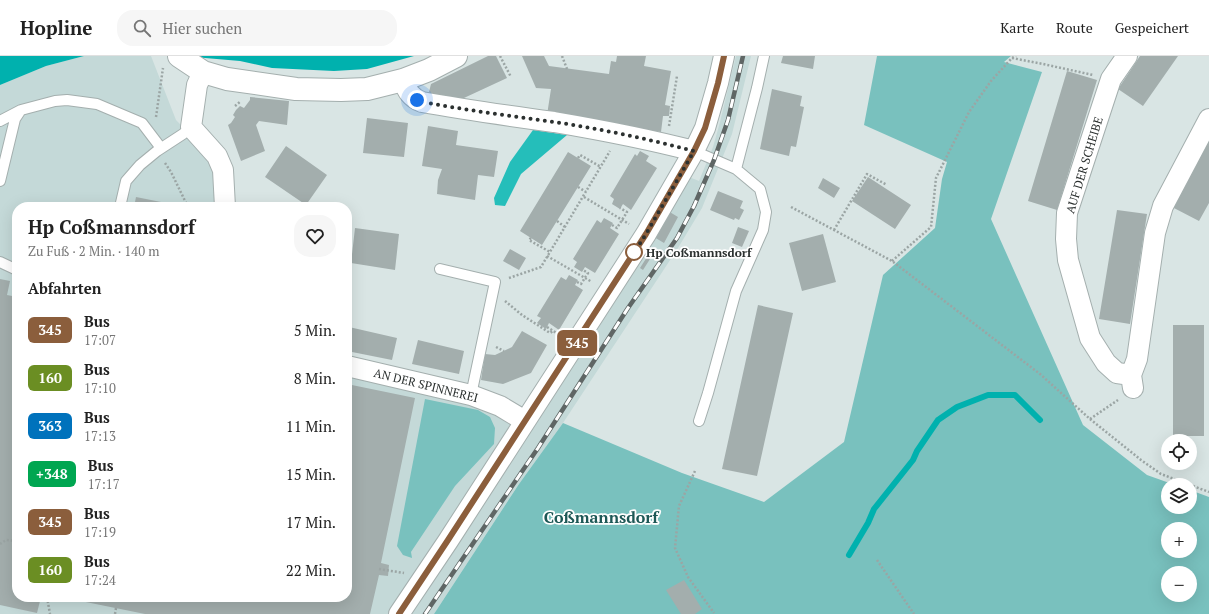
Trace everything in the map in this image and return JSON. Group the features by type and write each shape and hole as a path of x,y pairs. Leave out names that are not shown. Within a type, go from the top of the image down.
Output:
{"street":[{"path":"175,59 203,72 227,79 296,89 340,90 367,88 403,80 429,70 456,56"},
{"path":"399,614 646,234 694,151 705,128 724,56"},
{"name":"AUF DER SCHEIBE","path":"1127,56 1111,79 1067,213 1066,239 1068,260 1090,338 1106,362 1117,373 1132,381"},
{"path":"203,72 197,85 191,127 217,156 223,170 225,202"},
{"path":"403,80 406,91 422,102 470,111 555,122 667,143 694,151"},
{"path":"1132,381 1137,359 1155,233 1164,206 1209,119"},
{"name":"AN DER SPINNEREI","path":"352,367 471,395 500,406 525,421"}],"lane":[{"path":"736,169 764,56"},
{"path":"0,121 21,110 55,101 67,100 97,104 142,123 159,149"},
{"path":"0,181 15,119 21,110"},
{"path":"121,202 126,181 140,165 159,149 183,134 191,127"},
{"path":"694,151 736,169 760,189 766,212 763,230 736,292 699,421"},
{"path":"0,262 12,268"},
{"path":"440,269 494,286 471,395"}],"path":[{"path":"500,56 511,77"},
{"path":"562,56 568,69"},
{"path":"892,261 932,227 936,178 969,112 991,82 1012,58 1016,56"},
{"path":"1012,58 1111,79"},
{"path":"151,135 175,59"},
{"path":"667,143 677,76"},
{"path":"552,330 550,333 522,316 494,286 541,268 584,197 611,148"},
{"path":"159,149 186,202"},
{"path":"578,158 580,155 601,167"},
{"path":"834,230 867,174 887,185"},
{"path":"578,187 586,192"},
{"path":"584,197 623,221"},
{"path":"791,207 892,261 1040,374 1090,419 1141,460 1161,474 1209,492"},
{"path":"612,225 617,228 623,221 627,212 620,208"},
{"path":"557,221 566,227"},
{"path":"531,238 529,240 550,252"},
{"path":"548,256 589,281"},
{"path":"577,282 581,284 588,273 583,270"},
{"path":"547,327 556,333"},
{"path":"1090,419 1132,381"},
{"path":"695,471 679,506 675,548 688,577 714,612"},
{"path":"0,544 6,540 12,541"},
{"path":"877,560 914,614"},
{"path":"379,569 411,574"},
{"path":"48,602 50,614"},
{"path":"115,614 116,608"}],"shaded area":[{"path":"0,56 84,56 46,66 0,85"},
{"path":"84,56 151,56 176,120 227,172 230,202 12,202 12,602 352,602 352,371 539,419 689,177 699,181 713,147 736,56 751,56 732,134 702,208 678,248 563,423 519,484 434,614 0,614 0,85 46,66"},
{"path":"182,56 414,56 367,69 334,71 272,68 240,61"},
{"path":"877,56 1011,56 1004,62 1042,72 991,219 1083,425 1147,475 1161,480 1161,514 1197,514 1197,493 1209,497 1209,614 434,614 519,484 563,423 682,473 764,502 844,442 883,275 935,228 942,179 947,162 864,125"},
{"path":"533,130 567,135 521,174 505,206 495,205 494,198 510,162"},
{"path":"425,399 478,410 490,417 495,428 494,444 455,486 411,552 412,558 403,555 397,546"}],"building":[{"path":"488,56 496,56 507,78 451,104 447,96 440,99 433,98 429,92 431,84"},
{"path":"522,56 544,56 549,66 609,74 611,61 616,62 617,56 646,56 644,66 671,71 665,105 670,106 669,116 663,116 661,132 547,115 551,89 536,88"},
{"path":"783,56 815,56 813,69 781,63"},
{"path":"1140,56 1178,56 1143,106 1118,89"},
{"path":"1067,71 1097,80 1057,210 1028,201"},
{"path":"772,89 802,96 800,106 804,107 796,147 791,146 789,156 760,149"},
{"path":"250,97 289,101 287,125 259,121 256,125 265,151 241,161 228,125 235,117 233,115 236,110 240,106 244,108 250,100"},
{"path":"367,118 408,123 404,157 363,153"},
{"path":"428,126 458,131 456,145 498,151 494,177 478,175 475,200 437,194 438,180 442,169 422,166"},
{"path":"1209,135 1209,203 1199,221 1172,207"},
{"path":"286,146 327,175 308,202 302,202 265,177"},
{"path":"640,151 649,156 646,161 657,168 631,210 623,204 620,209 612,204 614,199 610,196 635,154 637,156"},
{"path":"568,152 591,166 542,245 520,231"},
{"path":"868,177 911,205 895,229 852,201"},
{"path":"823,178 840,188 834,198 818,188"},
{"path":"718,191 743,201 740,208 744,210 739,220 735,218 734,220 710,210"},
{"path":"136,197 161,202 135,202"},
{"path":"1117,210 1147,214 1130,324 1099,319"},
{"path":"668,211 678,217 664,243 654,237"},
{"path":"604,218 613,223 610,228 619,234 595,273 585,267 582,272 574,267 577,262 573,259 597,220 601,223"},
{"path":"738,227 749,231 742,247 732,243"},
{"path":"355,228 399,234 395,270 352,263"},
{"path":"823,234 836,282 802,291 789,243"},
{"path":"510,249 526,258 519,270 503,261"},
{"path":"647,257 650,259 643,270 640,268"},
{"path":"569,275 578,280 575,285 583,290 559,330 549,323 546,329 537,323 541,318 537,316 561,277 566,280"},
{"path":"0,279 10,281 7,295 12,296 12,602 40,602 37,613 0,605"},
{"path":"758,305 793,313 757,476 722,469"},
{"path":"1173,325 1204,325 1204,436 1197,436 1197,434 1173,434"},
{"path":"352,328 397,338 392,360 352,352"},
{"path":"522,331 547,345 531,373 503,384 481,380 485,354 495,355 512,347"},
{"path":"418,340 464,351 459,374 412,364"},
{"path":"352,385 415,398 381,563 389,565 388,576 379,575 370,614 145,614 86,602 352,602"},
{"path":"684,580 702,609 695,614 681,614 666,590"}],"waterway":[{"path":"849,555 868,523 874,509 913,460 917,451 938,420 957,407 988,395 1015,395 1040,420"}],"railway":[{"path":"425,614 538,448 628,308 677,238 694,206 714,160 728,120 743,56"}],"bus line":[{"name":"345","path":"399,614 574,347 646,234 694,151 705,128 724,56"}],"place":[{"name":"Hp Coßmannsdorf","path":"634,252"}],"district":[{"name":"Coßmannsdorf","path":"601,517"}],"route":[{"path":"417,100 470,111 555,122 667,143 694,151 632,256 634,252"}]}
